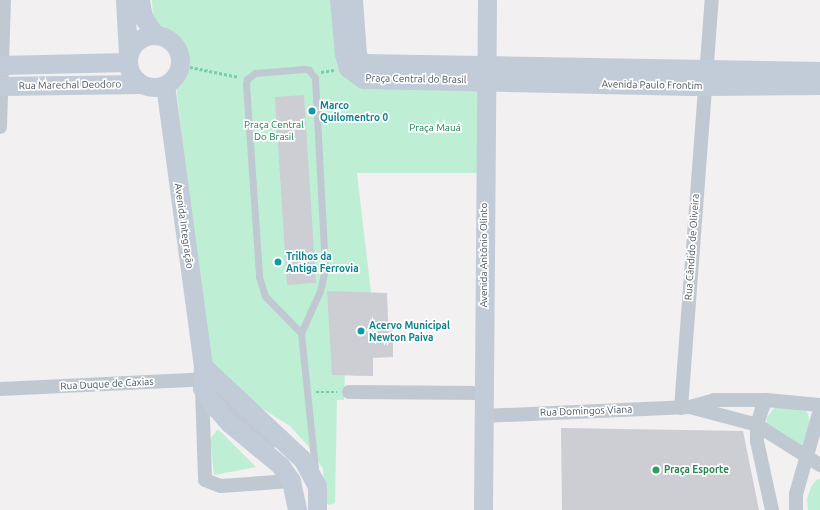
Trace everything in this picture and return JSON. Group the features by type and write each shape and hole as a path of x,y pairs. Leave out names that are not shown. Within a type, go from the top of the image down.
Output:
{"street":[{"path":"0,127 4,0"},
{"path":"126,0 128,58 131,74 140,84 148,87 165,85 175,77 180,65 177,48 168,39 155,35 138,39 128,58"},
{"path":"140,0 143,17 155,35"},
{"path":"339,0 344,54 348,68"},
{"name":"Praça Central do Brasil","path":"353,0 358,55 362,63 485,73"},
{"name":"Avenida Antônio Olinto","path":"483,510 486,0"},
{"name":"Rua Cândido de Oliveira","path":"685,408 704,78 712,0"},
{"path":"1,65 128,58"},
{"name":"Praça Central do Brasil","path":"348,68 363,79 485,73"},
{"name":"Avenida Paulo Frontim","path":"704,78 820,71"},
{"name":"Avenida Paulo Frontim","path":"485,73 704,78 820,85"},
{"name":"Rua Marechal Deodoro","path":"1,86 140,84"},
{"name":"Avenida Integração","path":"165,85 209,400 229,423 280,465 291,481 296,510"},
{"path":"205,378 260,418 303,460 317,486 317,510"},
{"path":"205,378 224,402 289,462 300,482 302,510"},
{"name":"Avenida Integração","path":"205,378 205,480 214,485 291,481"},
{"name":"Rua Duque de Caxias","path":"0,389 205,378"},
{"path":"348,392 483,393"},
{"name":"Rua Domingos Viana","path":"483,416 685,408 714,400 766,400 820,405"},
{"path":"766,400 757,425 759,450 772,510"},
{"name":"Rua Domingos Viana","path":"685,408 757,425 820,465"},
{"path":"796,510 796,494 820,410"}],"lane":[{"path":"301,333 271,305 261,287 247,78 255,73 309,70 313,74 325,270 320,291 301,333 305,391 317,486"}],"path":[{"path":"180,65 247,78"},
{"path":"313,74 348,68"},
{"path":"305,391 348,392"}],"green space":[{"name":"Praça Central Do Brasil","path":"152,0 332,0 336,45 480,85 479,173 357,173 371,293 373,376 345,375 344,400 337,400 335,503 329,505 324,501 323,469 308,446 290,426 225,386 206,358 176,84 182,77 187,60 183,48 170,34 162,31 153,17"},
{"path":"802,405 808,414 810,423 802,449 766,427 767,417 776,406"},
{"path":"218,429 256,467 214,475 210,439"},
{"path":"820,479 820,510 808,510 807,499 811,487 816,480"}],"building":[{"path":"304,95 316,283 287,285 275,97"},
{"name":"Acervo Municipal Newton Paiva","path":"327,291 387,293 388,321 393,326 393,357 373,358 373,376 332,375"},
{"name":"Praça Esporte","path":"561,428 743,431 759,510 562,510"}],"place":[{"name":"Marco Quilomentro 0","path":"312,111"},
{"name":"Trilhos da Antiga Ferrovia","path":"278,262"},
{"name":"Acervo Municipal Newton Paiva","path":"361,331"},
{"name":"Praça Esporte","path":"656,470"}],"park label":[{"name":"Praça Mauá","path":"435,128"}]}
